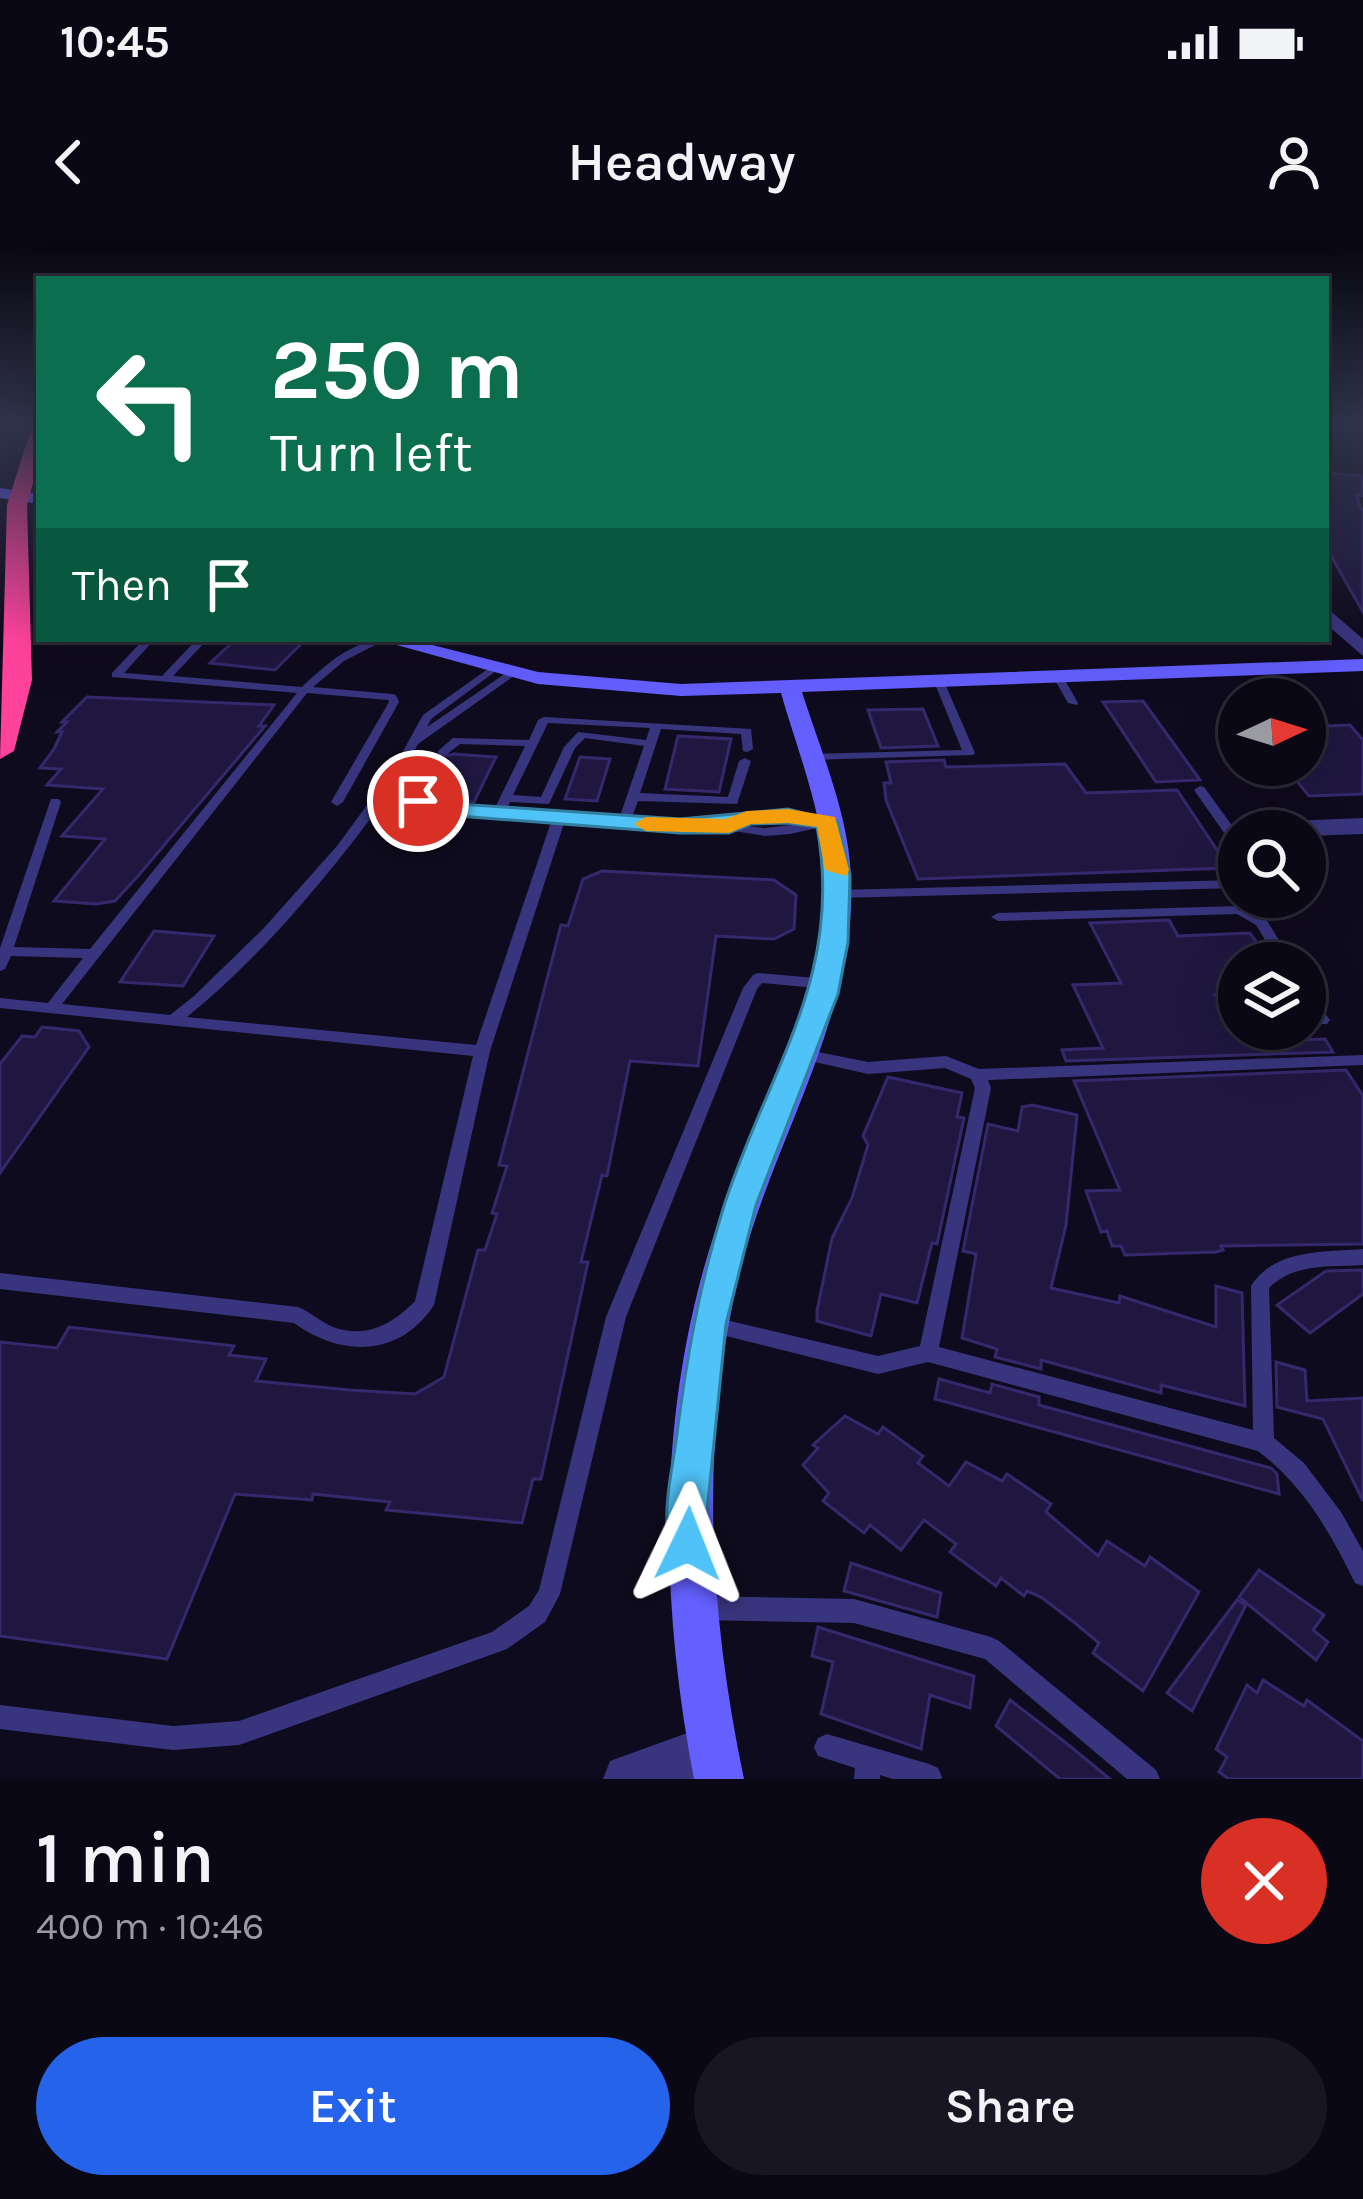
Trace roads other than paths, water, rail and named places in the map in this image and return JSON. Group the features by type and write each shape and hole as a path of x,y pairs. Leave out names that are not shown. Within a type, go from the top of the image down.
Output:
{"highway":[{"path":"0,751 19,680 19,497"},
{"path":"19,680 42,642"}],"main road":[{"path":"0,503 36,508"},
{"path":"394,642 502,671 681,690 1363,665"},
{"path":"424,642 457,652 478,651"},
{"path":"446,642 620,673"},
{"path":"502,671 750,676 789,684"},
{"path":"715,1764 691,1609 687,1511 709,1324 740,1205 826,984 837,894 827,822 789,684"}],"street":[{"path":"1329,616 1363,650"},
{"path":"1326,827 1363,826"},
{"path":"628,1779 715,1764"}],"lane":[{"path":"147,642 116,675 382,694 394,702 338,802"},
{"path":"164,680 200,642"},
{"path":"53,1006 307,688 340,659 377,642"},
{"path":"413,742 502,671"},
{"path":"173,1020 301,892 377,805 427,717 502,671"},
{"path":"1057,675 1073,703"},
{"path":"120,694 135,679"},
{"path":"809,757 970,753 938,679"},
{"path":"498,814 544,720 747,731 734,801 637,797"},
{"path":"624,823 637,797 657,725"},
{"path":"505,798 545,801 568,751 583,734 652,744"},
{"path":"442,753 457,740 530,743"},
{"path":"1200,790 1218,815"},
{"path":"55,802 3,958 92,955"},
{"path":"377,805 416,804 624,823 729,826 747,818 788,816 827,822"},
{"path":"0,1281 298,1315 322,1334 346,1342 382,1339 409,1323 424,1305 482,1051 559,818"},
{"path":"837,894 1218,885"},
{"path":"998,916 1239,910 1262,922 1274,942"},
{"path":"0,1717 173,1738 239,1733 499,1641 536,1614 549,1594 616,1317 750,988 758,979 770,977 826,984"},
{"path":"0,1003 482,1051"},
{"path":"802,1054 868,1068 946,1062 978,1075 1363,1060"},
{"path":"928,1353 983,1088 978,1075"},
{"path":"1264,1443 1260,1286 1268,1273 1294,1264 1363,1257"},
{"path":"709,1324 878,1365 928,1353 1264,1443 1290,1460 1316,1492 1363,1574"},
{"path":"691,1609 854,1611 991,1649 1148,1779"},
{"path":"827,1747 868,1769 929,1777"}]}
